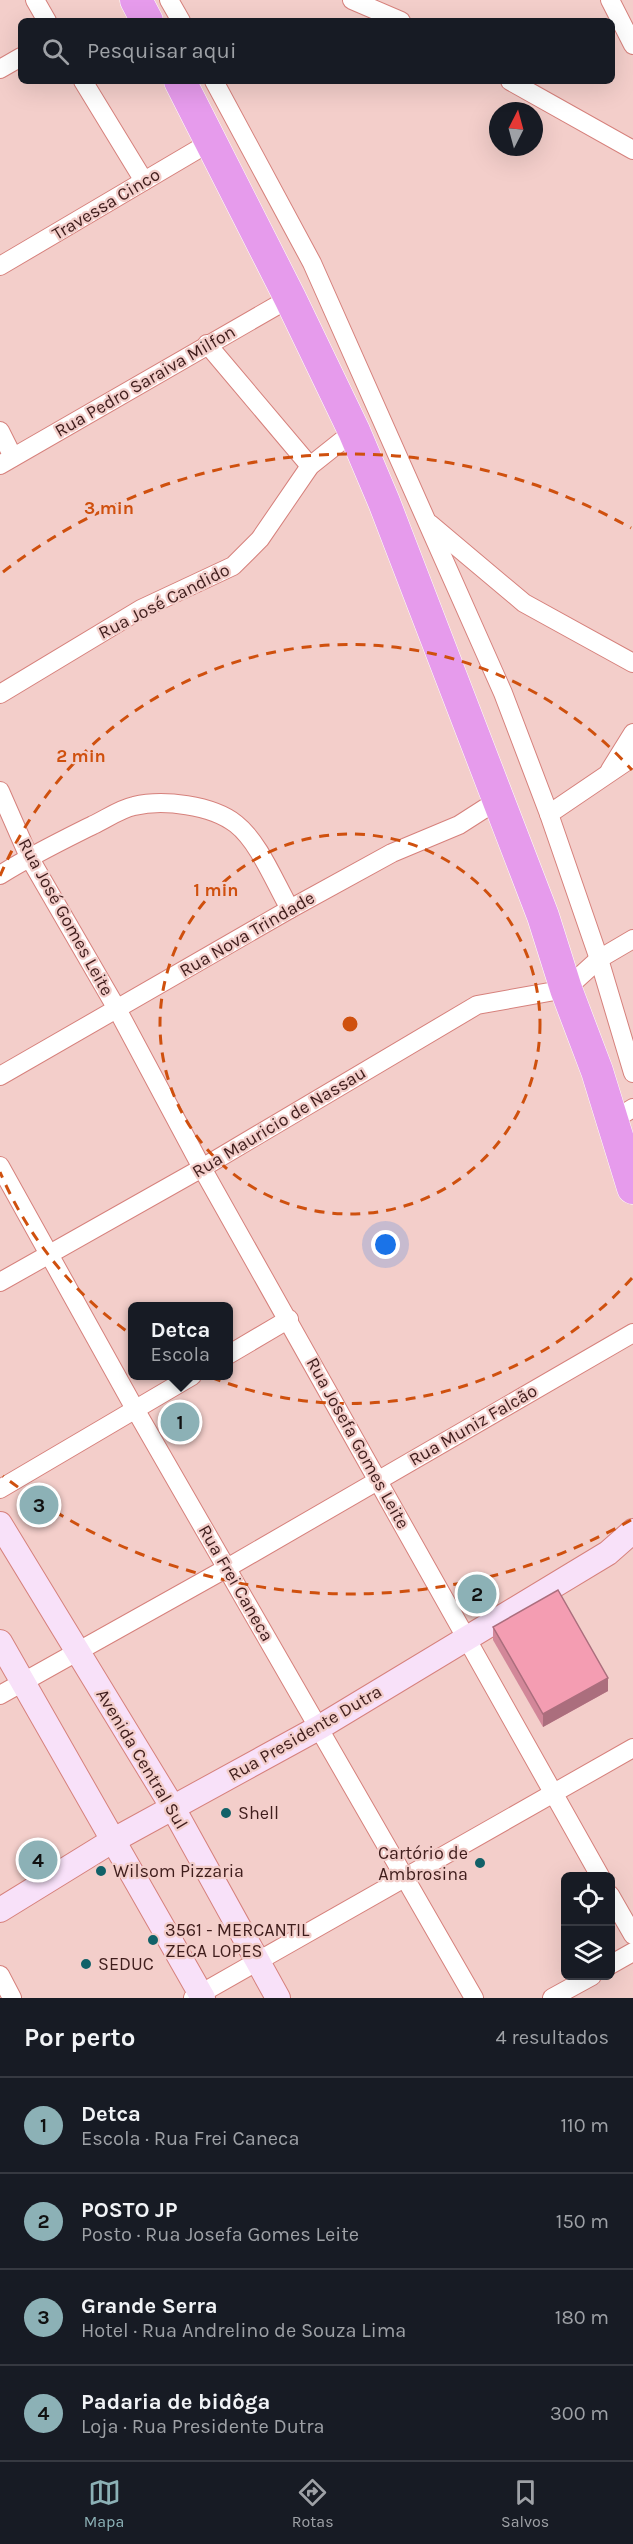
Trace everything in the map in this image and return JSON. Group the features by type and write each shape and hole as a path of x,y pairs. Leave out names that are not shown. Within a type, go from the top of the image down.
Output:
{"highway":[{"path":"136,0 145,18"},
{"path":"182,84 290,298 354,431 384,502 543,916 566,989 623,1114 633,1188"}],"main road":[{"name":"Avenida Central Sul","path":"0,1524 173,1808 278,1998"},
{"name":"Rua Presidente Dutra","path":"0,1910 112,1840 320,1727 608,1553 633,1532"},
{"path":"608,1553 633,1551"},
{"path":"0,1642 199,1997"}],"street":[{"path":"36,0 45,18"},
{"path":"169,0 179,18"},
{"path":"352,0 393,18"},
{"path":"610,0 633,45"},
{"path":"0,69 18,59"},
{"path":"85,84 144,182"},
{"path":"216,84 312,263 503,693 549,814 599,958 633,1073"},
{"path":"515,84 633,150"},
{"name":"Travessa Cinco","path":"0,266 212,141"},
{"name":"Rua Pedro Saraiva Milfon","path":"6,461 290,298"},
{"path":"207,344 310,466"},
{"path":"0,431 6,461"},
{"name":"Rua José Candido","path":"0,694 141,609 233,566 260,538 310,466 354,431"},
{"path":"427,521 524,603 633,663"},
{"path":"607,775 633,733"},
{"path":"549,814 633,757"},
{"name":"Rua José Gomes Leite","path":"0,791 29,857 117,1009"},
{"name":"Rua Nova Trindade","path":"0,1076 290,909 392,853 459,825 498,800"},
{"path":"0,875 29,857 131,806 154,802 181,805 216,813 236,824 252,841 290,909"},
{"path":"566,989 599,958 633,939"},
{"name":"Rua Mauricio de Nassau","path":"0,1282 202,1168 477,1005 566,989"},
{"name":"Rua Josefa Gomes Leite","path":"117,1009 202,1168 289,1319 598,1872"},
{"name":"Rua Frei Caneca","path":"0,1166 135,1409 406,1876 474,1998"},
{"path":"233,1352 289,1319"},
{"name":"Rua Muniz Falcão","path":"0,1695 227,1568 633,1334"},
{"path":"0,1489 185,1380"},
{"path":"199,1997 257,1961 633,1748"},
{"path":"615,1904 633,1935"},
{"path":"615,1962 633,1952"},
{"path":"0,1975 12,1998"},
{"path":"552,1998 585,1980"}],"building":[{"path":"558,1590 608,1678 543,1714 493,1627"}],"place":[{"name":"Detca","path":"180,1422"},
{"name":"Grande Serra","path":"39,1505"},
{"name":"POSTO JP","path":"477,1594"},
{"name":"Shell","path":"226,1813"},
{"name":"Padaria de bidôga","path":"38,1860"},
{"name":"Cartório de Ambrosina","path":"480,1863"},
{"name":"Wilsom Pizzaria","path":"101,1871"},
{"name":"3561 - MERCANTIL ZECA LOPES","path":"153,1940"},
{"name":"SEDUC","path":"86,1964"}]}
